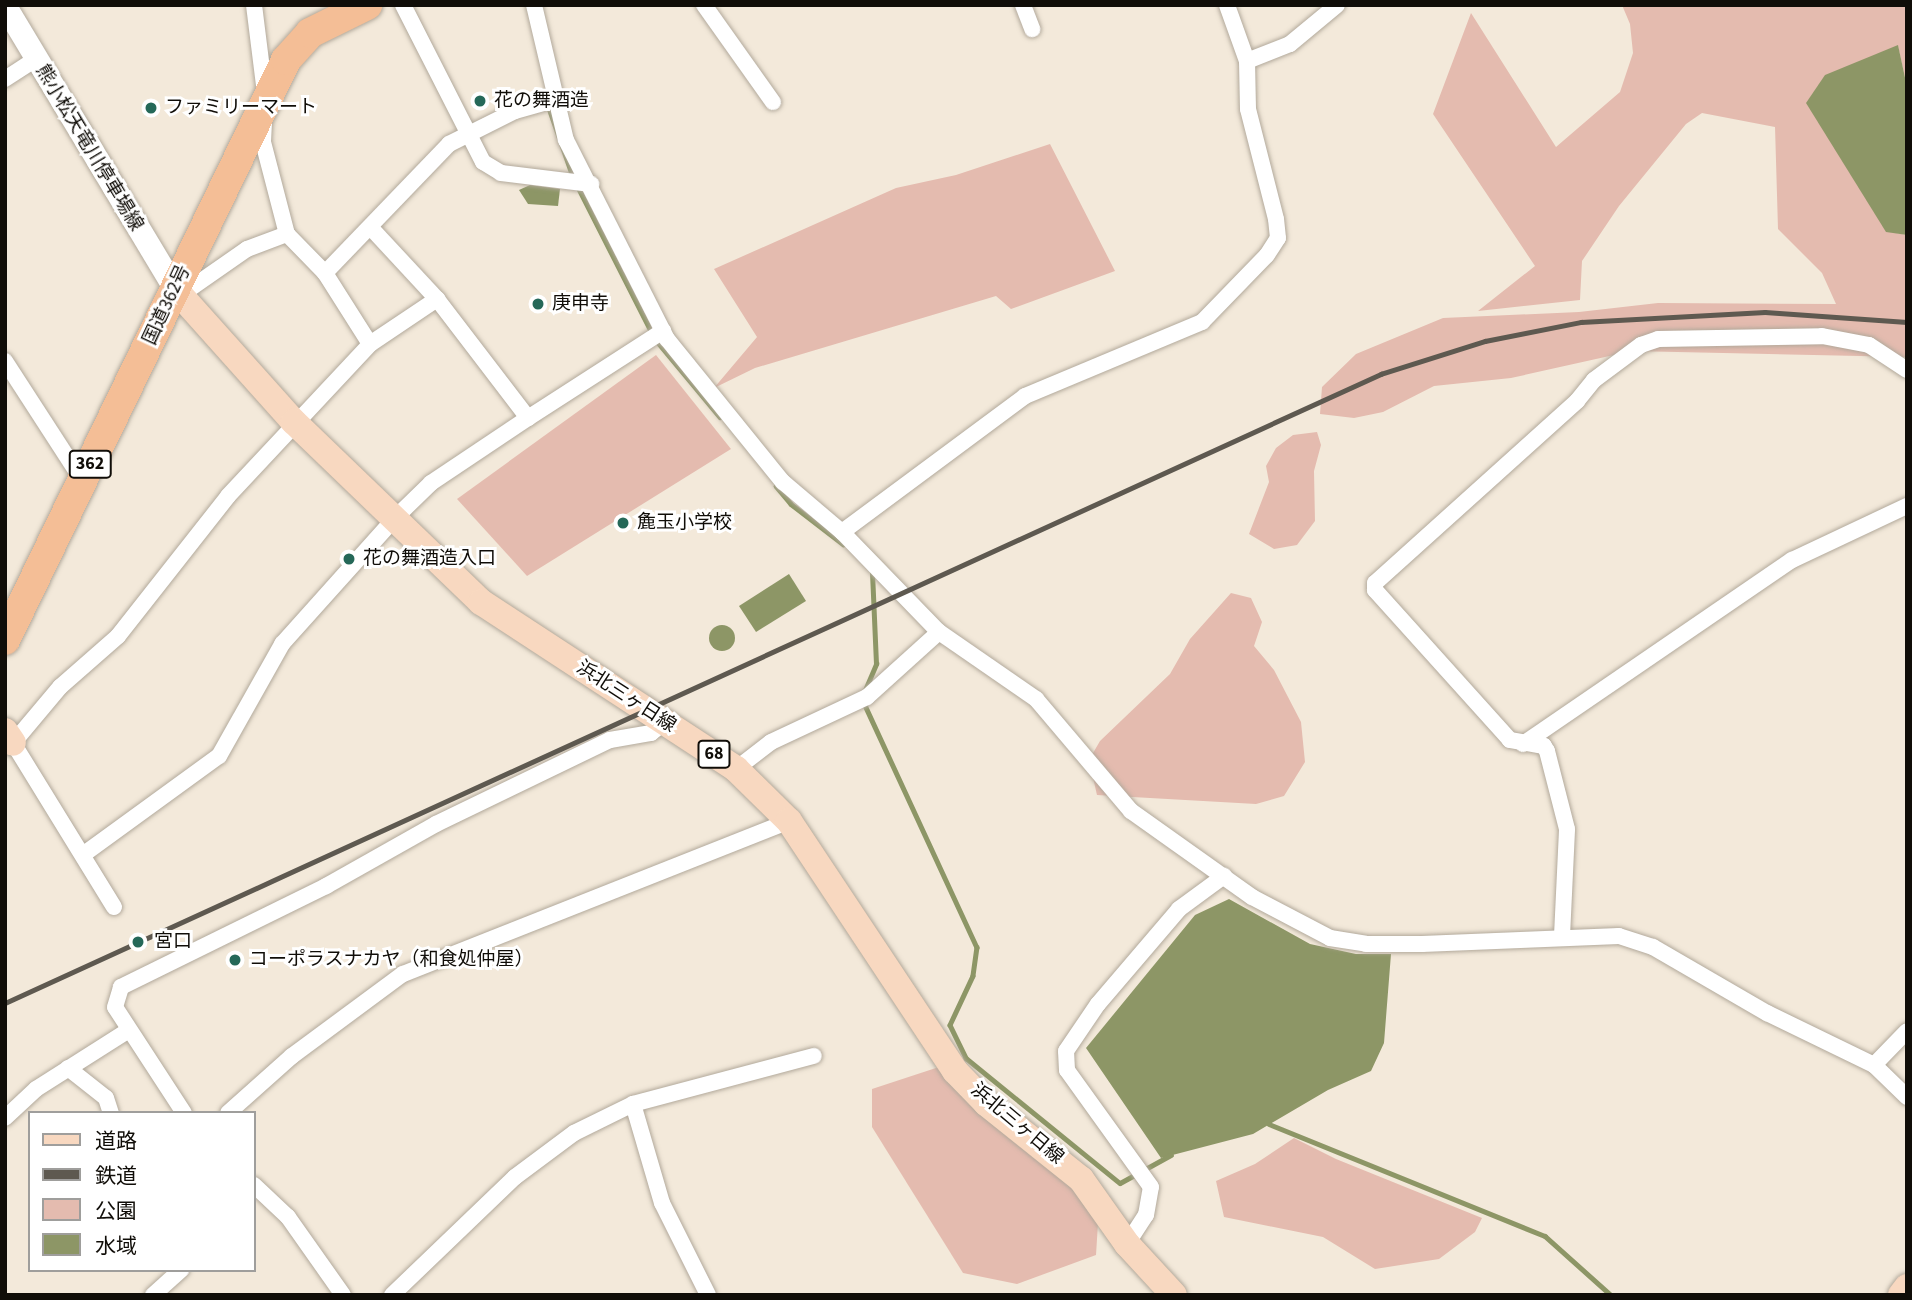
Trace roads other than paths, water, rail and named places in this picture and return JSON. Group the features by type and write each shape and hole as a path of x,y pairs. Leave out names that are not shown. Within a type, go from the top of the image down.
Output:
{"highway":[{"name":"国道362号","path":"5,640 178,292 286,60 310,33 367,5"}],"main road":[{"name":"熊小松天竜川停車場線","path":"5,6 178,292"},
{"name":"浜北三ヶ日線","path":"178,292 294,422 481,602 736,769 789,821 955,1071 986,1103 1080,1179 1128,1244 1174,1295"},
{"path":"1901,1295 1907,1287"}],"street":[{"path":"254,5 266,99 263,142 287,234 325,273 370,344"},
{"path":"402,5 467,134 491,169 591,184"},
{"path":"534,5 566,140 591,184 658,333 783,482 842,532 939,632 1036,699 1131,811 1288,919 1330,938 1366,944 1422,944 1562,936 1619,936 1653,947 1767,1013 1874,1065 1907,1097"},
{"path":"704,5 773,102"},
{"path":"1023,5 1032,29"},
{"path":"842,532 1026,396 1202,322 1267,255 1278,238 1276,219 1248,109 1247,61 1227,5"},
{"path":"1247,61 1290,44 1337,5"},
{"path":"5,79 36,59"},
{"path":"325,273 372,229 449,144 515,111 558,99"},
{"path":"372,229 437,299 528,418"},
{"path":"178,292 247,249 287,234"},
{"path":"114,907 84,854 9,737 117,636 219,507 294,422 370,344 437,299"},
{"path":"84,854 219,756 282,644 394,519 431,483 658,333"},
{"path":"1562,936 1567,829 1547,751 1544,746 1510,740 1375,590 1375,583 1577,401 1594,380 1641,345 1658,339 1822,337 1869,345 1907,370"},
{"path":"5,361 82,481"},
{"path":"1522,744 1793,560 1907,506"},
{"path":"736,769 771,742 860,701 939,632"},
{"path":"183,1111 115,1007 121,987 137,976 326,886 436,824 610,740 651,733 665,723"},
{"path":"230,1111 292,1056 403,974 789,821"},
{"path":"1128,1244 1149,1206 1151,1187 1067,1070 1066,1051 1098,1004 1179,909 1224,876"},
{"path":"5,1118 68,1068 129,1030"},
{"path":"1874,1065 1907,1031"},
{"path":"392,1295 515,1177 574,1133 633,1104 814,1056"},
{"path":"68,1068 106,1098 110,1111"},
{"path":"633,1104 662,1203 708,1295"},
{"path":"256,1187 288,1217 343,1295"},
{"path":"153,1295 179,1272"}],"water":[{"path":"1898,45 1907,87 1907,235 1886,232 1806,103 1825,75"},
{"path":"530,185 560,189 558,206 528,204 519,190"},
{"path":"789,574 806,601 756,632 739,606"},
{"path":"722,625 731,629 735,638 731,647 722,651 713,647 709,638 713,629"},
{"path":"1229,899 1310,944 1356,954 1391,954 1384,1043 1371,1071 1328,1090 1253,1134 1161,1158 1086,1048 1195,915"}],"waterway":[{"path":"548,105 572,174"},
{"path":"579,189 652,333"},
{"path":"656,340 720,417"},
{"path":"776,486 791,504 843,544"},
{"path":"863,695 876,664 872,571"},
{"path":"864,703 977,947 973,976 950,1025 966,1058 1120,1183 1171,1155"},
{"path":"1269,1124 1545,1236 1611,1295"}],"railway":[{"path":"5,1003 1381,374 1485,341 1581,322 1765,312 1907,322"}],"place":[{"name":"花の舞酒造","path":"480,101"},
{"name":"ファミリーマート","path":"151,108"},
{"name":"庚申寺","path":"538,304"},
{"name":"麁玉小学校","path":"623,523"},
{"name":"花の舞酒造入口","path":"349,559"},
{"name":"宮口","path":"138,942"},
{"name":"コーポラスナカヤ（和食処仲屋）","path":"235,960"}]}
